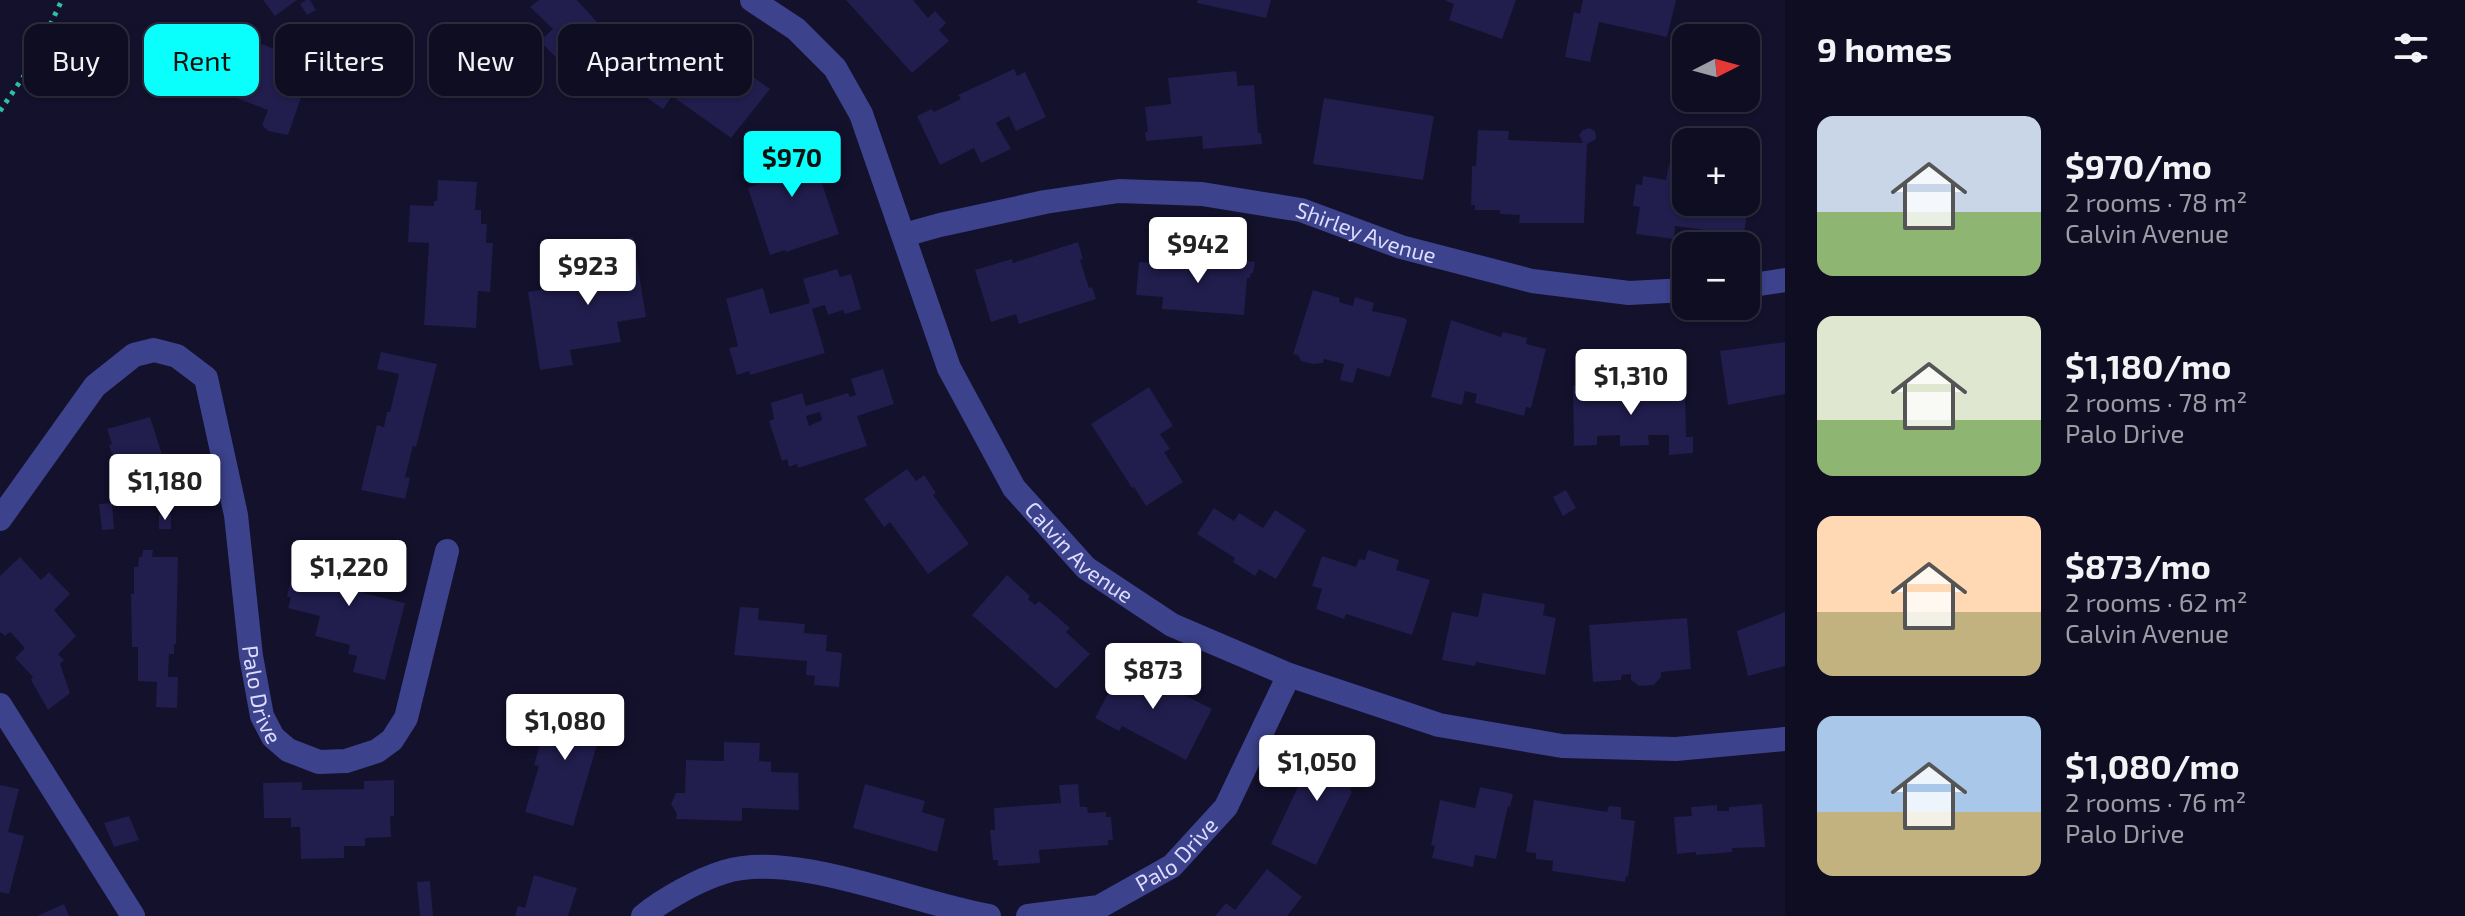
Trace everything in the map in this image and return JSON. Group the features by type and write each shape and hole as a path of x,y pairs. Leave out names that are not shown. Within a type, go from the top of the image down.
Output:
{"street":[{"name":"Calvin Avenue","path":"752,0 796,29 835,68 861,114 949,368 1014,488 1086,568 1172,625 1289,675 1439,725 1562,746 1676,749 1785,739"},
{"name":"Shirley Avenue","path":"904,235 1045,202 1104,193 1202,194 1301,210 1401,247 1532,281 1629,293 1672,291"},
{"path":"1760,284 1785,280"},
{"name":"Palo Drive","path":"0,519 95,386 134,355 154,350 177,356 206,378 236,515 251,656 262,716 273,737 288,750 319,762 346,761 377,751 392,740 406,718 447,551"},
{"name":"Palo Drive","path":"1028,916 1099,907 1172,866 1226,807 1289,675"},
{"path":"0,705 133,916"},
{"path":"656,912 724,872 765,867 805,870 989,916"}],"path":[{"path":"0,111 30,67 62,0"}],"building":[{"path":"263,0 297,0 275,16"},
{"path":"310,0 316,10 307,15 300,4"},
{"path":"539,0 577,0 599,24 558,24 558,60 542,43 542,39 553,29 530,7"},
{"path":"846,0 913,0 928,18 935,11 946,23 939,30 949,41 912,73"},
{"path":"1198,0 1271,0 1266,18 1197,3"},
{"path":"1444,0 1516,0 1502,39 1449,20 1454,4"},
{"path":"1583,0 1676,0 1667,37 1599,22 1590,62 1565,57 1574,12 1580,14"},
{"path":"262,44 275,49 275,96 302,96 288,135 268,131 262,125 268,110 231,96 259,96 259,49"},
{"path":"1014,69 1017,76 1025,72 1046,117 1016,131 1009,116 996,123 1011,149 981,163 974,148 940,165 917,116 961,99 958,95"},
{"path":"1236,71 1238,86 1254,85 1258,133 1261,133 1262,144 1203,149 1202,136 1146,141 1145,107 1171,104 1168,78"},
{"path":"752,76 770,89 731,138 672,96 752,96"},
{"path":"645,96 672,96 663,109"},
{"path":"1324,98 1434,116 1423,180 1313,164"},
{"path":"1589,128 1595,131 1596,139 1587,144 1584,223 1519,223 1520,215 1500,214 1500,210 1475,210 1475,205 1471,205 1472,166 1476,166 1478,130 1509,131 1508,140 1583,143 1579,135"},
{"path":"812,137 815,146 812,147 822,167 817,169 839,234 770,255 748,188 764,182 756,159 765,156 764,153"},
{"path":"1669,164 1672,165 1672,216 1746,216 1744,232 1675,226 1672,239 1636,234 1640,207 1633,206 1636,184 1642,185 1643,176 1666,180"},
{"path":"438,180 477,182 475,210 481,210 481,224 487,224 486,243 493,243 490,292 478,291 476,328 424,325 429,243 408,242 410,205 434,206"},
{"path":"633,237 646,317 617,322 621,342 570,350 573,365 540,370 528,292 604,283 598,242"},
{"path":"1078,242 1083,259 1080,260 1096,299 1019,324 1016,314 991,322 975,270 1012,259 1013,263"},
{"path":"1210,256 1255,262 1253,273 1247,278 1244,315 1162,309 1163,297 1136,295 1139,262 1208,267"},
{"path":"837,269 840,277 851,274 861,309 828,315 825,305 812,309 825,353 750,375 749,371 737,375 729,348 738,346 726,299 763,288 770,314 810,303 803,279"},
{"path":"1313,290 1340,298 1339,302 1353,306 1355,297 1374,303 1372,311 1405,318 1407,321 1390,377 1357,368 1353,383 1340,380 1344,364 1324,359 1323,363 1313,364 1301,361 1298,355 1293,354"},
{"path":"1451,320 1501,337 1503,332 1527,338 1526,344 1546,349 1531,408 1526,407 1524,416 1475,403 1477,394 1465,391 1462,405 1431,397"},
{"path":"1785,342 1785,394 1728,405 1720,351"},
{"path":"381,352 437,364 416,447 413,446 405,477 410,478 405,499 361,490 377,425 384,427 399,374 377,369"},
{"path":"883,369 894,404 857,416 867,446 798,468 797,464 789,467 787,459 782,461 769,421 774,419 771,403 802,393 806,406 848,393 850,397 856,395 851,379","holes":["820,412 822,420 809,426 806,416"]},
{"path":"1602,385 1602,393 1685,391 1686,437 1693,437 1693,453 1669,455 1669,435 1648,435 1649,445 1620,446 1620,435 1597,436 1597,445 1574,446 1573,386"},
{"path":"1149,387 1173,426 1160,434 1170,449 1164,452 1183,482 1146,506 1091,424"},
{"path":"150,417 167,470 121,484 107,429"},
{"path":"907,469 916,481 924,475 936,493 933,495 969,544 928,574 890,522 884,527 864,499"},
{"path":"166,477 170,491 166,492 173,509 160,511 153,481"},
{"path":"1566,490 1576,508 1563,516 1553,497"},
{"path":"112,503 114,529 102,530 99,504"},
{"path":"1214,508 1234,521 1239,513 1263,528 1275,510 1306,530 1276,579 1259,569 1255,576 1233,562 1235,558 1197,534"},
{"path":"159,515 171,515 171,529 159,529"},
{"path":"339,544 376,553 363,593 405,603 385,680 353,672 357,656 348,654 350,645 315,636 320,616 288,608 291,598 287,596 300,562 317,567 320,558 335,562"},
{"path":"143,550 153,550 152,557 178,557 176,644 174,654 169,654 168,677 178,677 177,708 156,707 157,682 138,681 138,647 132,647 131,594 134,594 134,567 138,567"},
{"path":"1368,550 1399,560 1396,570 1430,580 1412,635 1346,614 1344,619 1316,609 1322,589 1312,586 1322,556 1356,567 1359,559 1365,560"},
{"path":"20,557 41,580 49,572 70,594 54,610 76,636 58,654 64,660 60,664 70,693 48,710 31,680 33,677 15,658 25,648 10,632 5,636 0,632 0,576"},
{"path":"1007,575 1030,596 1028,599 1035,605 1039,601 1070,628 1066,632 1090,654 1056,689 972,615"},
{"path":"1483,593 1545,604 1543,615 1556,618 1545,675 1476,662 1475,666 1442,660 1452,612 1478,617"},
{"path":"740,607 759,608 758,620 805,624 804,633 827,635 826,651 842,653 839,687 814,685 815,676 806,675 807,661 734,655"},
{"path":"1785,612 1785,666 1748,676 1737,631"},
{"path":"1687,618 1691,669 1661,672 1654,685 1639,686 1631,680 1631,674 1622,675 1621,680 1593,682 1589,625"},
{"path":"1126,660 1153,674 1151,678 1212,709 1186,760 1122,726 1119,731 1095,718"},
{"path":"558,699 606,714 573,826 525,812 539,766 534,765 550,710 554,712"},
{"path":"1316,741 1363,762 1350,790 1352,792 1316,865 1271,844"},
{"path":"724,742 760,743 759,761 771,762 771,772 798,773 799,810 742,808 742,821 676,819 677,814 671,804 676,793 685,793 686,760 724,761"},
{"path":"394,780 391,837 365,838 365,846 344,846 344,858 301,859 300,827 291,827 291,818 264,818 263,783 302,782 302,790 364,789 364,781"},
{"path":"865,784 925,801 922,812 945,819 937,852 853,828"},
{"path":"1078,784 1080,807 1087,807 1088,813 1106,812 1106,817 1111,817 1113,840 1108,840 1108,845 1039,850 1040,863 998,866 998,860 993,860 990,830 995,830 994,808 1061,803 1059,785"},
{"path":"0,785 19,789 8,832 24,836 9,894 0,892"},
{"path":"1480,787 1513,794 1496,859 1475,855 1473,867 1432,858 1435,846 1431,845 1440,800 1475,808"},
{"path":"1534,800 1607,812 1609,806 1621,807 1621,819 1635,821 1625,882 1552,871 1553,861 1536,859 1536,853 1526,852"},
{"path":"1762,804 1765,847 1732,848 1732,852 1696,855 1696,852 1677,854 1674,817 1692,816 1691,807 1717,805 1717,811 1729,811 1729,807"},
{"path":"129,816 139,840 114,847 104,823"},
{"path":"1267,869 1302,897 1287,916 1215,916 1226,903 1235,910"},
{"path":"534,875 577,888 568,916 515,916 518,906 525,908"},
{"path":"430,881 433,916 420,916 417,882"},
{"path":"64,904 69,916 37,916"}]}
